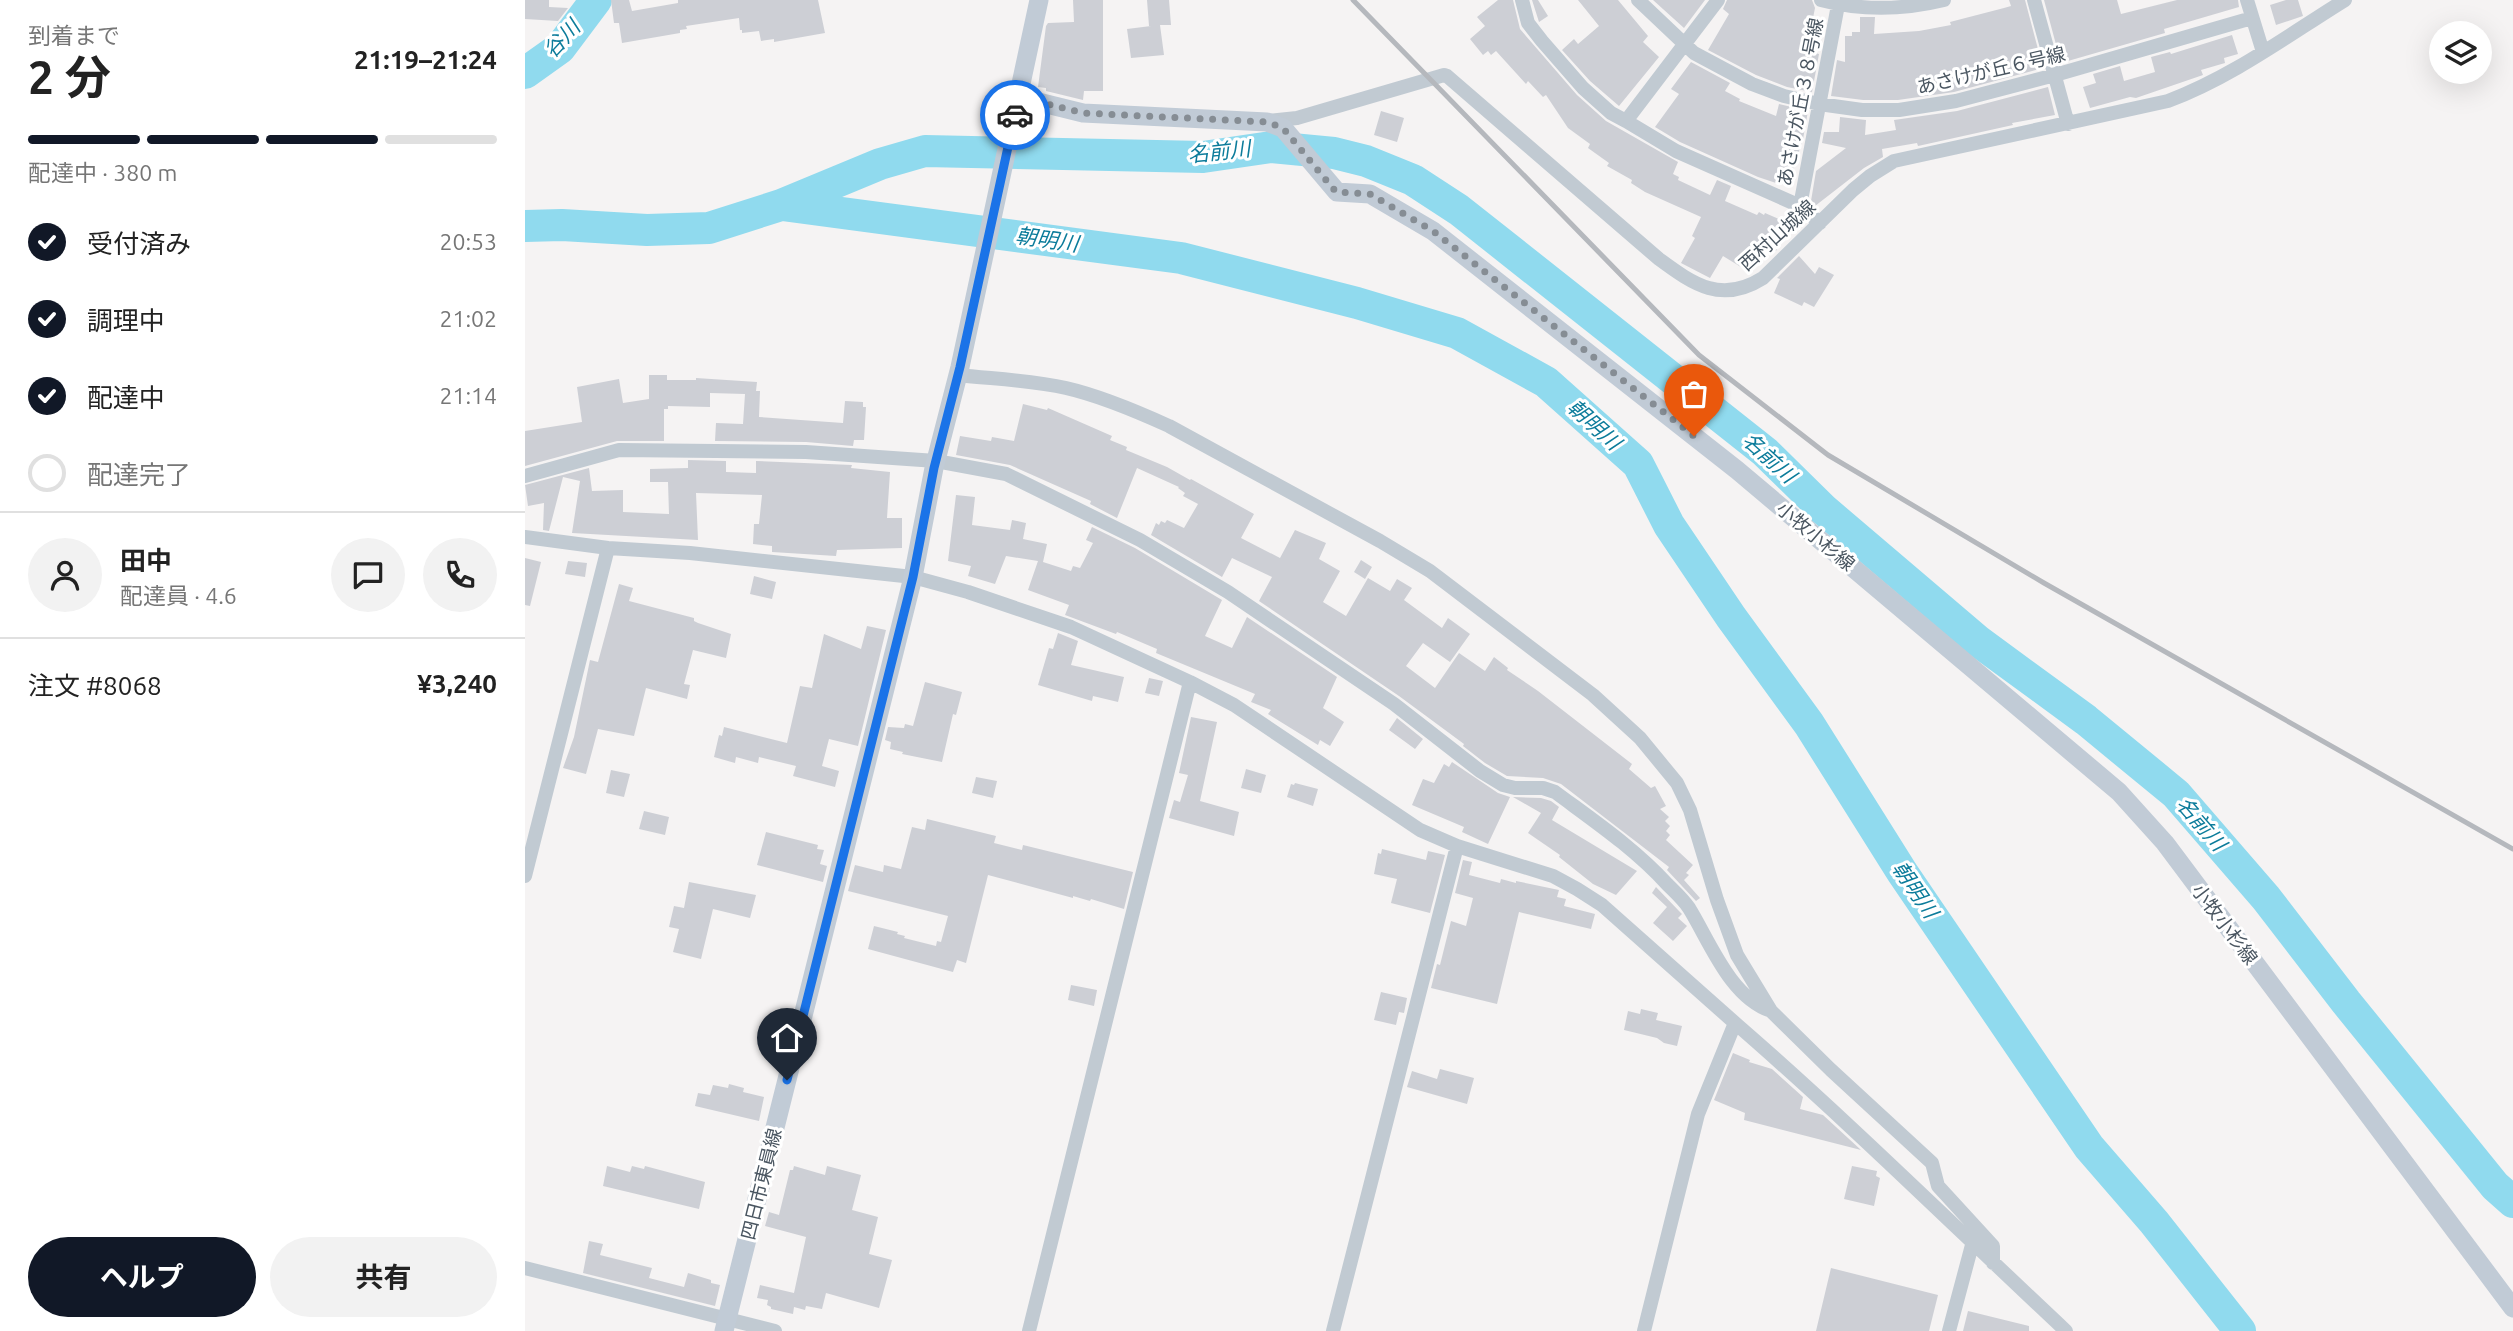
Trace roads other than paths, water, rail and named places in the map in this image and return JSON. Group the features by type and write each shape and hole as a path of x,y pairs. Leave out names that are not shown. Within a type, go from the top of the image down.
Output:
{"main road":[{"path":"1039,0 1017,106 1083,113 1275,125"},
{"name":"四日市東員線","path":"726,1325 913,577 936,461 959,371 1017,106"},
{"name":"小牧小杉線","path":"1275,125 1336,192 1370,194 1433,231 1737,470 2119,792 2165,843 2513,1308"}],"street":[{"path":"1522,0 1528,23 1542,41 1583,88 1612,113 1676,150 1800,206 1820,223"},
{"name":"あさけが丘６号線","path":"1638,0 1694,53 1752,84 1784,96 1862,110 1899,110 1956,101 2252,18"},
{"path":"1626,121 1718,0"},
{"path":"1821,0 1838,5 1878,9 1918,6 1944,0"},
{"path":"2034,0 2069,124"},
{"path":"2247,0 2263,52"},
{"name":"西村山城線","path":"1275,125 1447,76 1659,259 1694,282 1722,292 1748,287 1763,278 1870,176 1894,161 2168,101 2200,89 2344,0"},
{"name":"あさけが丘３８号線","path":"1800,206 1838,5"},
{"path":"959,371 1068,388 1169,426 1430,571 1593,695 1640,737 1677,783 1690,810 1737,955 1771,1011 1932,1163 1938,1186 1993,1246 1993,1263"},
{"path":"525,476 619,450 806,452 936,461 1006,474 1140,540 1239,599 1394,704 1480,771 1503,785 1543,788 1555,792 1644,859 1688,906 1713,953 1744,994 1759,1006 1771,1011"},
{"path":"525,537 608,548 690,553 913,577 991,599 1071,627 1190,682 1234,705 1420,830 1457,846 1553,876 1602,905 1804,1082 1972,1245 2066,1331"},
{"path":"525,876 608,548"},
{"path":"1029,1331 1190,682"},
{"path":"1333,1331 1457,846"},
{"path":"1644,1331 1698,1114 1735,1023"},
{"path":"1949,1331 1972,1245"},
{"path":"525,1268 726,1325 775,1331"}],"waterway":[{"name":"谷川","path":"525,73 560,48 596,0"},
{"name":"名前川","path":"525,226 562,225 647,230 709,228 781,205 880,164 925,151 1203,157 1271,147 1334,153 1366,161 1413,180 1459,210 1765,452 1823,509 1978,641 2086,720 2176,794 2266,898 2346,1002 2495,1186 2513,1202"},
{"name":"朝明川","path":"782,205 1181,258 1357,303 1457,333 1546,382 1638,464 1669,525 1731,617 1809,724 1902,872 2089,1147 2154,1222 2240,1331"}],"railway":[{"path":"1353,0 1699,355 1828,455 2044,583 2513,849"}]}
